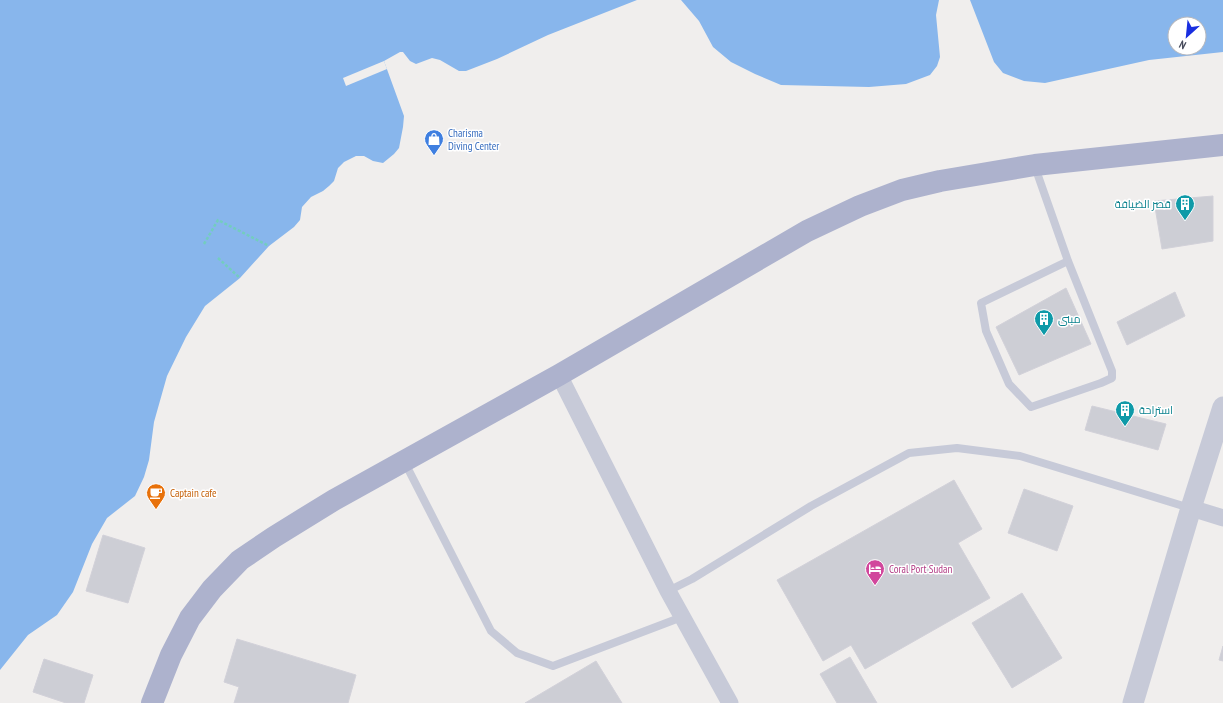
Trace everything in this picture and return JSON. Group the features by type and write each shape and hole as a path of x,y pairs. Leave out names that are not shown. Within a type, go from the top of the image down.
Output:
{"main road":[{"path":"152,703 171,655 190,618 212,589 240,560 334,500 559,375 807,231 860,206 902,190 940,181 1035,165 1223,145"}],"street":[{"path":"559,375 668,591 730,703"},
{"path":"1133,703 1191,508 1223,407"},
{"path":"1191,508 1223,518"}],"lane":[{"path":"1035,165 1068,261 1112,371 1112,378 1031,407 1009,384 986,331 981,303 1068,261"},
{"path":"668,591 692,579 811,506 909,453 957,448 1020,456 1191,508"},
{"path":"404,461 492,631 517,653 553,666 682,617"}],"path":[{"path":"204,244 218,220 269,246"},
{"path":"218,258 240,278"}],"water":[{"path":"0,0 637,0 548,35 497,59 466,71 459,71 440,60 432,58 416,64 410,61 403,52 400,52 384,61 404,116 399,148 383,163 373,161 364,156 356,156 344,162 338,168 334,181 323,191 311,197 302,207 300,220 294,227 269,246 240,278 205,306 186,337 167,376 154,422 149,460 144,477 135,496 107,518 92,544 73,592 57,615 28,635 0,670"},
{"path":"681,0 939,0 936,15 940,57 937,66 930,75 906,84 869,87 781,85 731,62 713,47 699,21"},
{"path":"970,0 1223,0 1223,52 1207,54 1207,16 1167,16 1167,56 1186,56 1149,60 1045,83 1024,81 1003,73 994,62"}],"pier":[{"path":"384,61 387,69 346,86 343,78"}],"building":[{"name":"قصر الضيافة","path":"1213,196 1213,241 1162,249 1154,201"},
{"name":"مبنى","path":"1066,288 1091,344 1019,375 996,327"},
{"path":"1175,292 1185,316 1127,345 1117,322"},
{"name":"استراحة","path":"1092,406 1166,424 1158,450 1085,430"},
{"path":"954,480 982,529 958,543 990,598 865,669 851,645 823,661 777,580"},
{"path":"1024,489 1073,506 1057,551 1008,533"},
{"path":"103,535 145,548 128,603 86,591"},
{"path":"1022,593 1062,658 1012,688 972,623"},
{"path":"237,639 356,675 348,703 234,703 239,687 224,682"},
{"path":"1223,646 1223,661 1219,660"},
{"path":"850,657 877,703 837,703 820,674"},
{"path":"44,659 93,675 84,703 66,703 33,692"},
{"path":"596,661 622,703 525,703"}],"place":[{"name":"Charisma Diving Center","path":"434,156"},
{"name":"قصر الضيافة","path":"1185,221"},
{"name":"مبنى","path":"1044,336"},
{"name":"استراحة","path":"1125,427"},
{"name":"Captain cafe","path":"156,510"},
{"name":"Coral Port Sudan","path":"875,586"}]}
